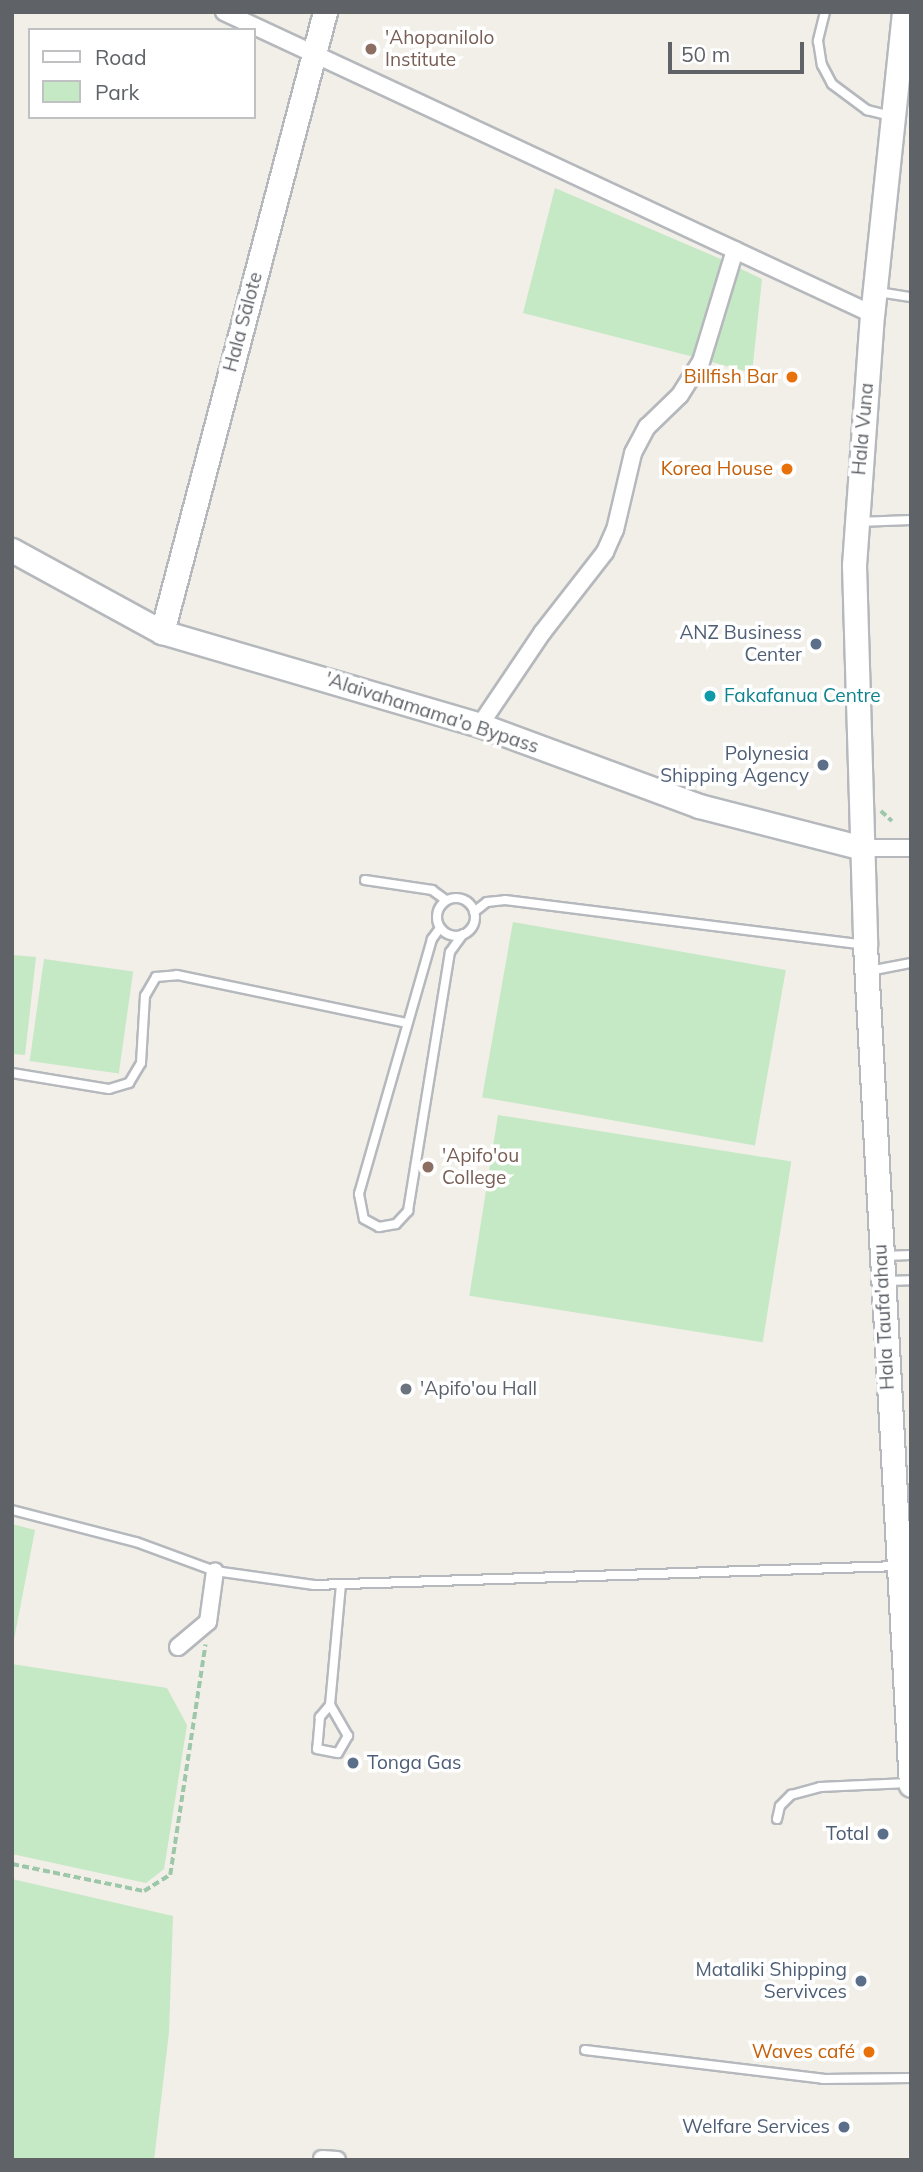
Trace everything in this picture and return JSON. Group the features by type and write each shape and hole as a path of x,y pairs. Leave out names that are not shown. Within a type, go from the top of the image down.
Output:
{"main road":[{"name":"Hala Sālote","path":"162,632 325,12"},
{"name":"Hala Vuna","path":"863,848 856,522 873,302 904,12"},
{"name":"'Alaivahamama'o Bypass","path":"12,550 162,632 480,725 699,806 863,848"},
{"name":"Hala Taufa'ahau","path":"863,848 866,972 911,1784"}],"street":[{"path":"224,12 735,250 873,302"},
{"path":"480,725 542,633 605,552 615,530 633,453 647,427 680,395 701,362 735,250"},
{"path":"863,848 911,848"},
{"path":"178,1647 208,1622 215,1571"}],"lane":[{"path":"825,12 818,41 822,65 832,83 867,110 893,116"},
{"path":"873,302 911,298"},
{"path":"856,522 911,520"},
{"path":"365,880 432,890 446,900 463,899 474,912 473,926 463,934 450,952 408,1211 396,1224 379,1227 365,1219 359,1194 432,939 440,928"},
{"path":"446,900 437,915 440,928 450,935 463,934"},
{"path":"474,912 487,902 505,900 865,945"},
{"path":"866,972 911,963"},
{"path":"12,1073 109,1089 129,1083 141,1063 145,996 156,977 177,975 407,1023"},
{"path":"881,1257 911,1255"},
{"path":"882,1281 911,1280"},
{"path":"12,1510 136,1542 215,1571 314,1585 898,1566"},
{"path":"330,1705 348,1736 338,1753 317,1749 320,1717 330,1705 341,1585"},
{"path":"777,1819 780,1806 791,1795 820,1787 911,1784"},
{"path":"586,2050 822,2079 911,2078"}],"path":[{"path":"12,1864 144,1891 170,1875 208,1622"}],"green space":[{"path":"555,188 723,260 694,357 523,313"},
{"path":"741,269 762,279 752,373 708,361 735,270"},
{"path":"513,922 786,970 755,1145 482,1097"},
{"path":"12,955 36,957 25,1055 12,1054"},
{"path":"44,959 133,972 119,1074 30,1061"},
{"path":"498,1115 791,1161 763,1342 469,1296"},
{"path":"12,1524 35,1530 12,1650"},
{"path":"12,1664 167,1688 187,1725 164,1869 146,1883 12,1854"},
{"path":"12,1879 173,1916 169,2032 154,2160 12,2160"}],"place":[{"name":"'Ahopanilolo Institute","path":"371,49"},
{"name":"Billfish Bar","path":"792,377"},
{"name":"Korea House","path":"787,469"},
{"name":"ANZ Business Center","path":"816,644"},
{"name":"Fakafanua Centre","path":"710,696"},
{"name":"Polynesia Shipping Agency","path":"823,765"},
{"name":"'Apifo'ou College","path":"428,1167"},
{"name":"'Apifo'ou Hall","path":"406,1389"},
{"name":"Tonga Gas","path":"353,1763"},
{"name":"Total","path":"883,1834"},
{"name":"Mataliki Shipping Servivces","path":"861,1981"},
{"name":"Waves café","path":"869,2052"},
{"name":"Welfare Services","path":"844,2127"}]}
